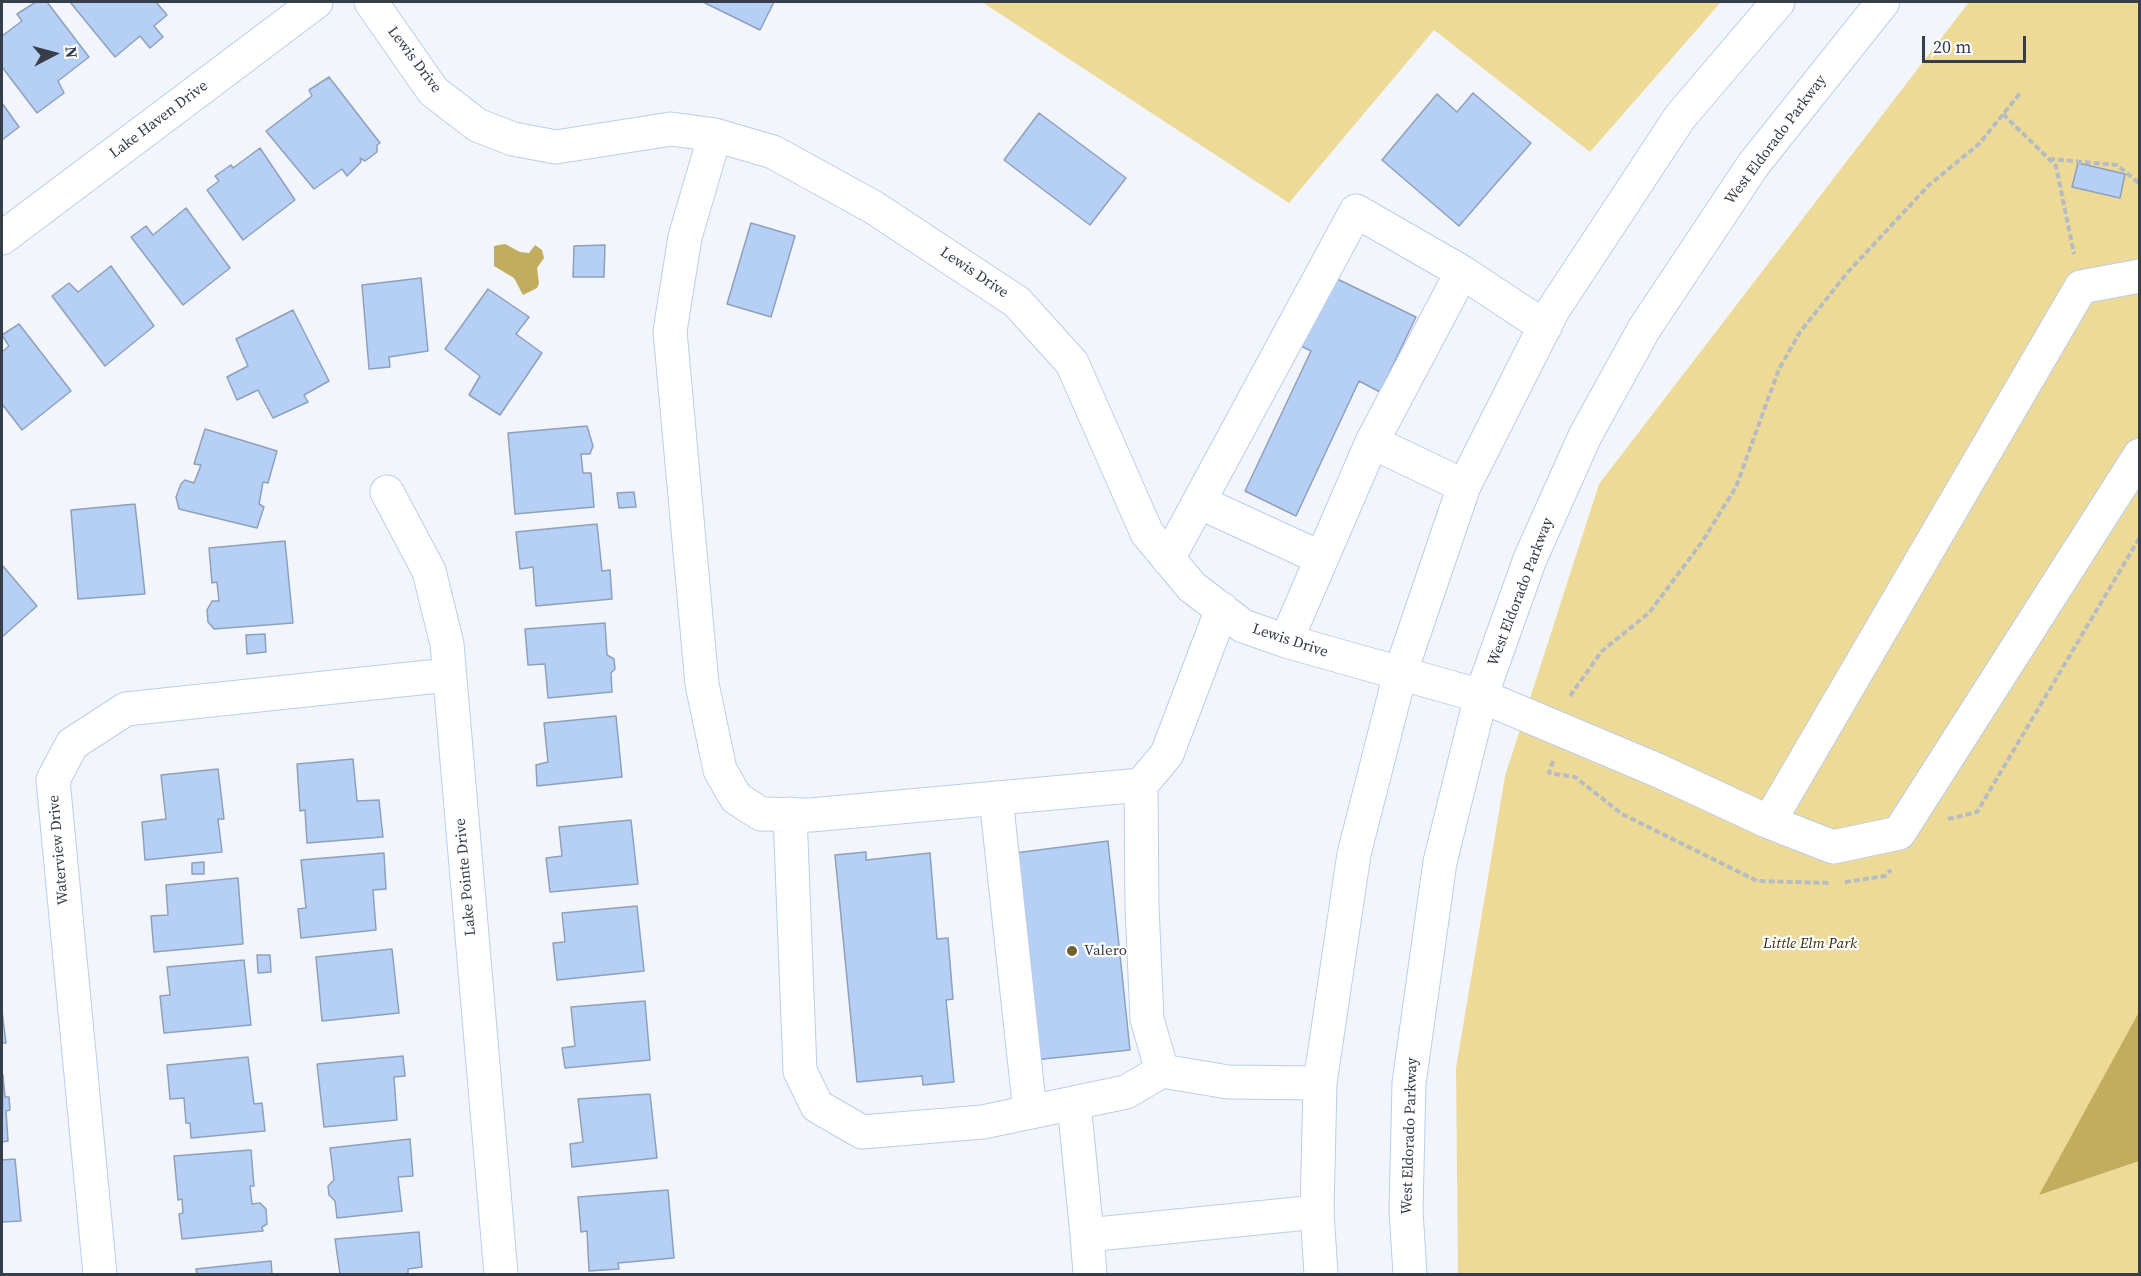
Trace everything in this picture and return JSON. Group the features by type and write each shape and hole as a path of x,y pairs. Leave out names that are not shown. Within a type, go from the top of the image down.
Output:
{"street":[{"name":"Lake Haven Drive","path":"2,238 316,2"},
{"name":"Lewis Drive","path":"371,2 433,91 477,125 513,139 556,147 671,129 715,135 774,152 830,182 959,262 1017,302 1072,363 1147,533 1192,587 1243,626 1286,641 1481,696 1657,770 1769,822 1833,847 1899,833 2139,455"},
{"path":"1321,1275 1317,1212 1320,1083 1354,854 1400,674 1464,486 1553,310 1680,117 1778,2"},
{"name":"West Eldorado Parkway","path":"1410,1275 1406,1211 1409,1083 1440,862 1481,696 1530,559 1586,436 1644,329 1753,165 1883,2"},
{"path":"715,135 685,237 670,331 702,684 720,770 736,798 761,814 790,814 1141,785"},
{"path":"1168,559 1356,211 1461,272 1545,327"},
{"path":"1286,641 1372,442 1461,272"},
{"path":"1769,822 2081,287 2139,276"},
{"path":"1372,442 1464,486"},
{"name":"Lake Pointe Drive","path":"387,492 429,571 447,644 501,1275"},
{"path":"1199,501 1321,558"},
{"path":"1162,1071 1147,1019 1142,907 1141,785 1167,754 1222,609"},
{"name":"Waterview Drive","path":"99,1275 53,780 72,744 126,709 448,675"},
{"path":"996,798 1030,1112"},
{"path":"790,814 800,1071 817,1106 862,1132 983,1122 1126,1092 1162,1071 1228,1082 1320,1083"},
{"path":"1074,1103 1088,1234 1090,1275"},
{"path":"1088,1234 1317,1212"}],"path":[{"path":"1899,863 1885,876 1864,881 1810,884 1757,881 1622,814 1575,777 1550,773 1571,694 1602,651 1649,613 1702,542 1736,486 1779,369 1800,332 1848,272 1929,185 1979,144 2021,92"},
{"path":"2003,114 2056,166 2081,287"},
{"path":"2049,159 2117,165 2139,184"},
{"path":"1940,821 1977,812 2139,537"}],"green space":[{"path":"982,2 1721,2 1590,152 1434,30 1289,203"},
{"name":"Little Elm Park","path":"1969,2 2139,2 2139,1274 1458,1274 1456,1068 1505,776 1599,484"}],"shaded area":[{"path":"505,244 520,252 529,253 535,245 542,250 544,258 537,268 539,283 537,288 523,295 514,278 494,266 494,246"},
{"path":"2139,1012 2139,1161 2039,1195"}],"building":[{"path":"36,2 47,2 89,57 58,81 64,93 37,113 2,67 2,36 22,21 17,14"},
{"path":"70,2 156,2 167,15 154,26 163,37 150,48 140,36 115,57"},
{"path":"703,2 774,2 760,30"},
{"path":"329,77 380,143 377,145 377,152 365,161 360,158 361,162 347,176 342,169 314,189 266,131 312,96 309,90"},
{"path":"1473,93 1531,143 1459,226 1382,160 1437,94 1457,112"},
{"path":"2,103 19,127 2,140"},
{"path":"1039,113 1126,178 1090,225 1004,160"},
{"path":"260,148 295,200 243,240 207,190 219,181 215,176 231,165 233,168"},
{"path":"2078,163 2125,174 2120,198 2072,187"},
{"path":"186,208 230,268 183,305 131,237 146,226 153,235"},
{"path":"751,223 795,236 771,317 727,304"},
{"path":"605,245 604,277 573,277 574,246"},
{"path":"111,266 154,326 105,366 52,296 69,283 78,292"},
{"path":"1329,275 1416,317 1380,392 1359,381 1296,516 1245,491 1311,351 1297,344"},
{"path":"421,278 428,351 389,357 390,367 369,369 362,285"},
{"path":"488,289 529,317 516,334 542,353 500,415 469,395 480,376 445,349"},
{"path":"293,310 329,381 304,395 308,402 273,418 258,390 237,400 227,377 248,366 236,339"},
{"path":"19,324 71,391 22,430 2,404 2,352 9,346 2,335"},
{"path":"587,426 593,446 590,454 581,454 583,473 591,473 594,507 515,514 508,433"},
{"path":"205,429 277,451 268,483 263,482 259,504 264,507 257,528 179,509 176,497 181,484 185,480 194,483 201,465 194,464"},
{"path":"634,492 636,507 619,508 617,493"},
{"path":"135,504 145,594 78,599 71,510"},
{"path":"597,524 602,571 610,570 612,599 536,606 533,567 520,569 516,532"},
{"path":"285,541 293,623 214,629 208,622 207,610 212,601 219,601 217,582 212,583 209,548"},
{"path":"2,565 37,606 2,637"},
{"path":"605,623 607,655 614,659 615,669 611,673 612,692 548,698 545,664 528,665 525,629"},
{"path":"265,634 266,652 247,654 246,635"},
{"path":"616,716 622,777 537,786 536,765 548,762 544,723"},
{"path":"353,759 357,801 379,800 383,837 307,843 305,810 300,811 297,764"},
{"path":"218,769 224,819 218,819 222,852 145,860 142,822 166,819 161,775"},
{"path":"631,820 638,884 550,892 546,858 562,856 559,827"},
{"name":"Valero","path":"1108,841 1130,1050 1034,1060 1015,853"},
{"path":"866,852 866,860 930,853 937,939 948,938 953,999 946,1000 954,1082 923,1085 922,1076 857,1082 835,855"},
{"path":"384,853 386,889 373,890 376,930 301,938 298,909 306,908 301,860"},
{"path":"204,862 204,874 192,874 192,863"},
{"path":"238,878 243,944 154,952 151,916 168,915 166,885"},
{"path":"637,906 644,971 557,980 553,943 565,942 562,913"},
{"path":"392,949 399,1013 322,1021 316,957"},
{"path":"257,955 270,955 271,972 258,973"},
{"path":"244,960 251,1025 164,1033 160,996 170,995 167,967"},
{"path":"645,1001 650,1060 565,1068 562,1048 575,1046 571,1007"},
{"path":"2,1011 6,1043 2,1043"},
{"path":"403,1056 405,1076 394,1077 397,1120 324,1127 317,1064"},
{"path":"248,1057 254,1104 262,1103 265,1131 191,1138 190,1123 186,1123 184,1098 170,1099 167,1065"},
{"path":"3,1075 5,1097 9,1097 10,1110 6,1111 8,1141 2,1142"},
{"path":"650,1094 657,1158 572,1167 570,1144 583,1142 578,1099"},
{"path":"410,1139 413,1176 398,1177 402,1211 337,1218 335,1201 329,1195 328,1186 334,1180 330,1148"},
{"path":"251,1150 254,1186 250,1186 252,1204 260,1203 266,1209 267,1224 262,1227 263,1231 182,1239 179,1214 183,1213 182,1199 178,1200 174,1156"},
{"path":"15,1159 21,1221 2,1222 2,1160"},
{"path":"668,1190 674,1258 618,1263 619,1269 589,1271 587,1231 581,1232 578,1197"},
{"path":"419,1232 422,1267 408,1269 408,1274 340,1274 335,1239"},
{"path":"271,1261 272,1274 197,1274 196,1269"}],"place":[{"name":"Valero","path":"1072,951"}]}
